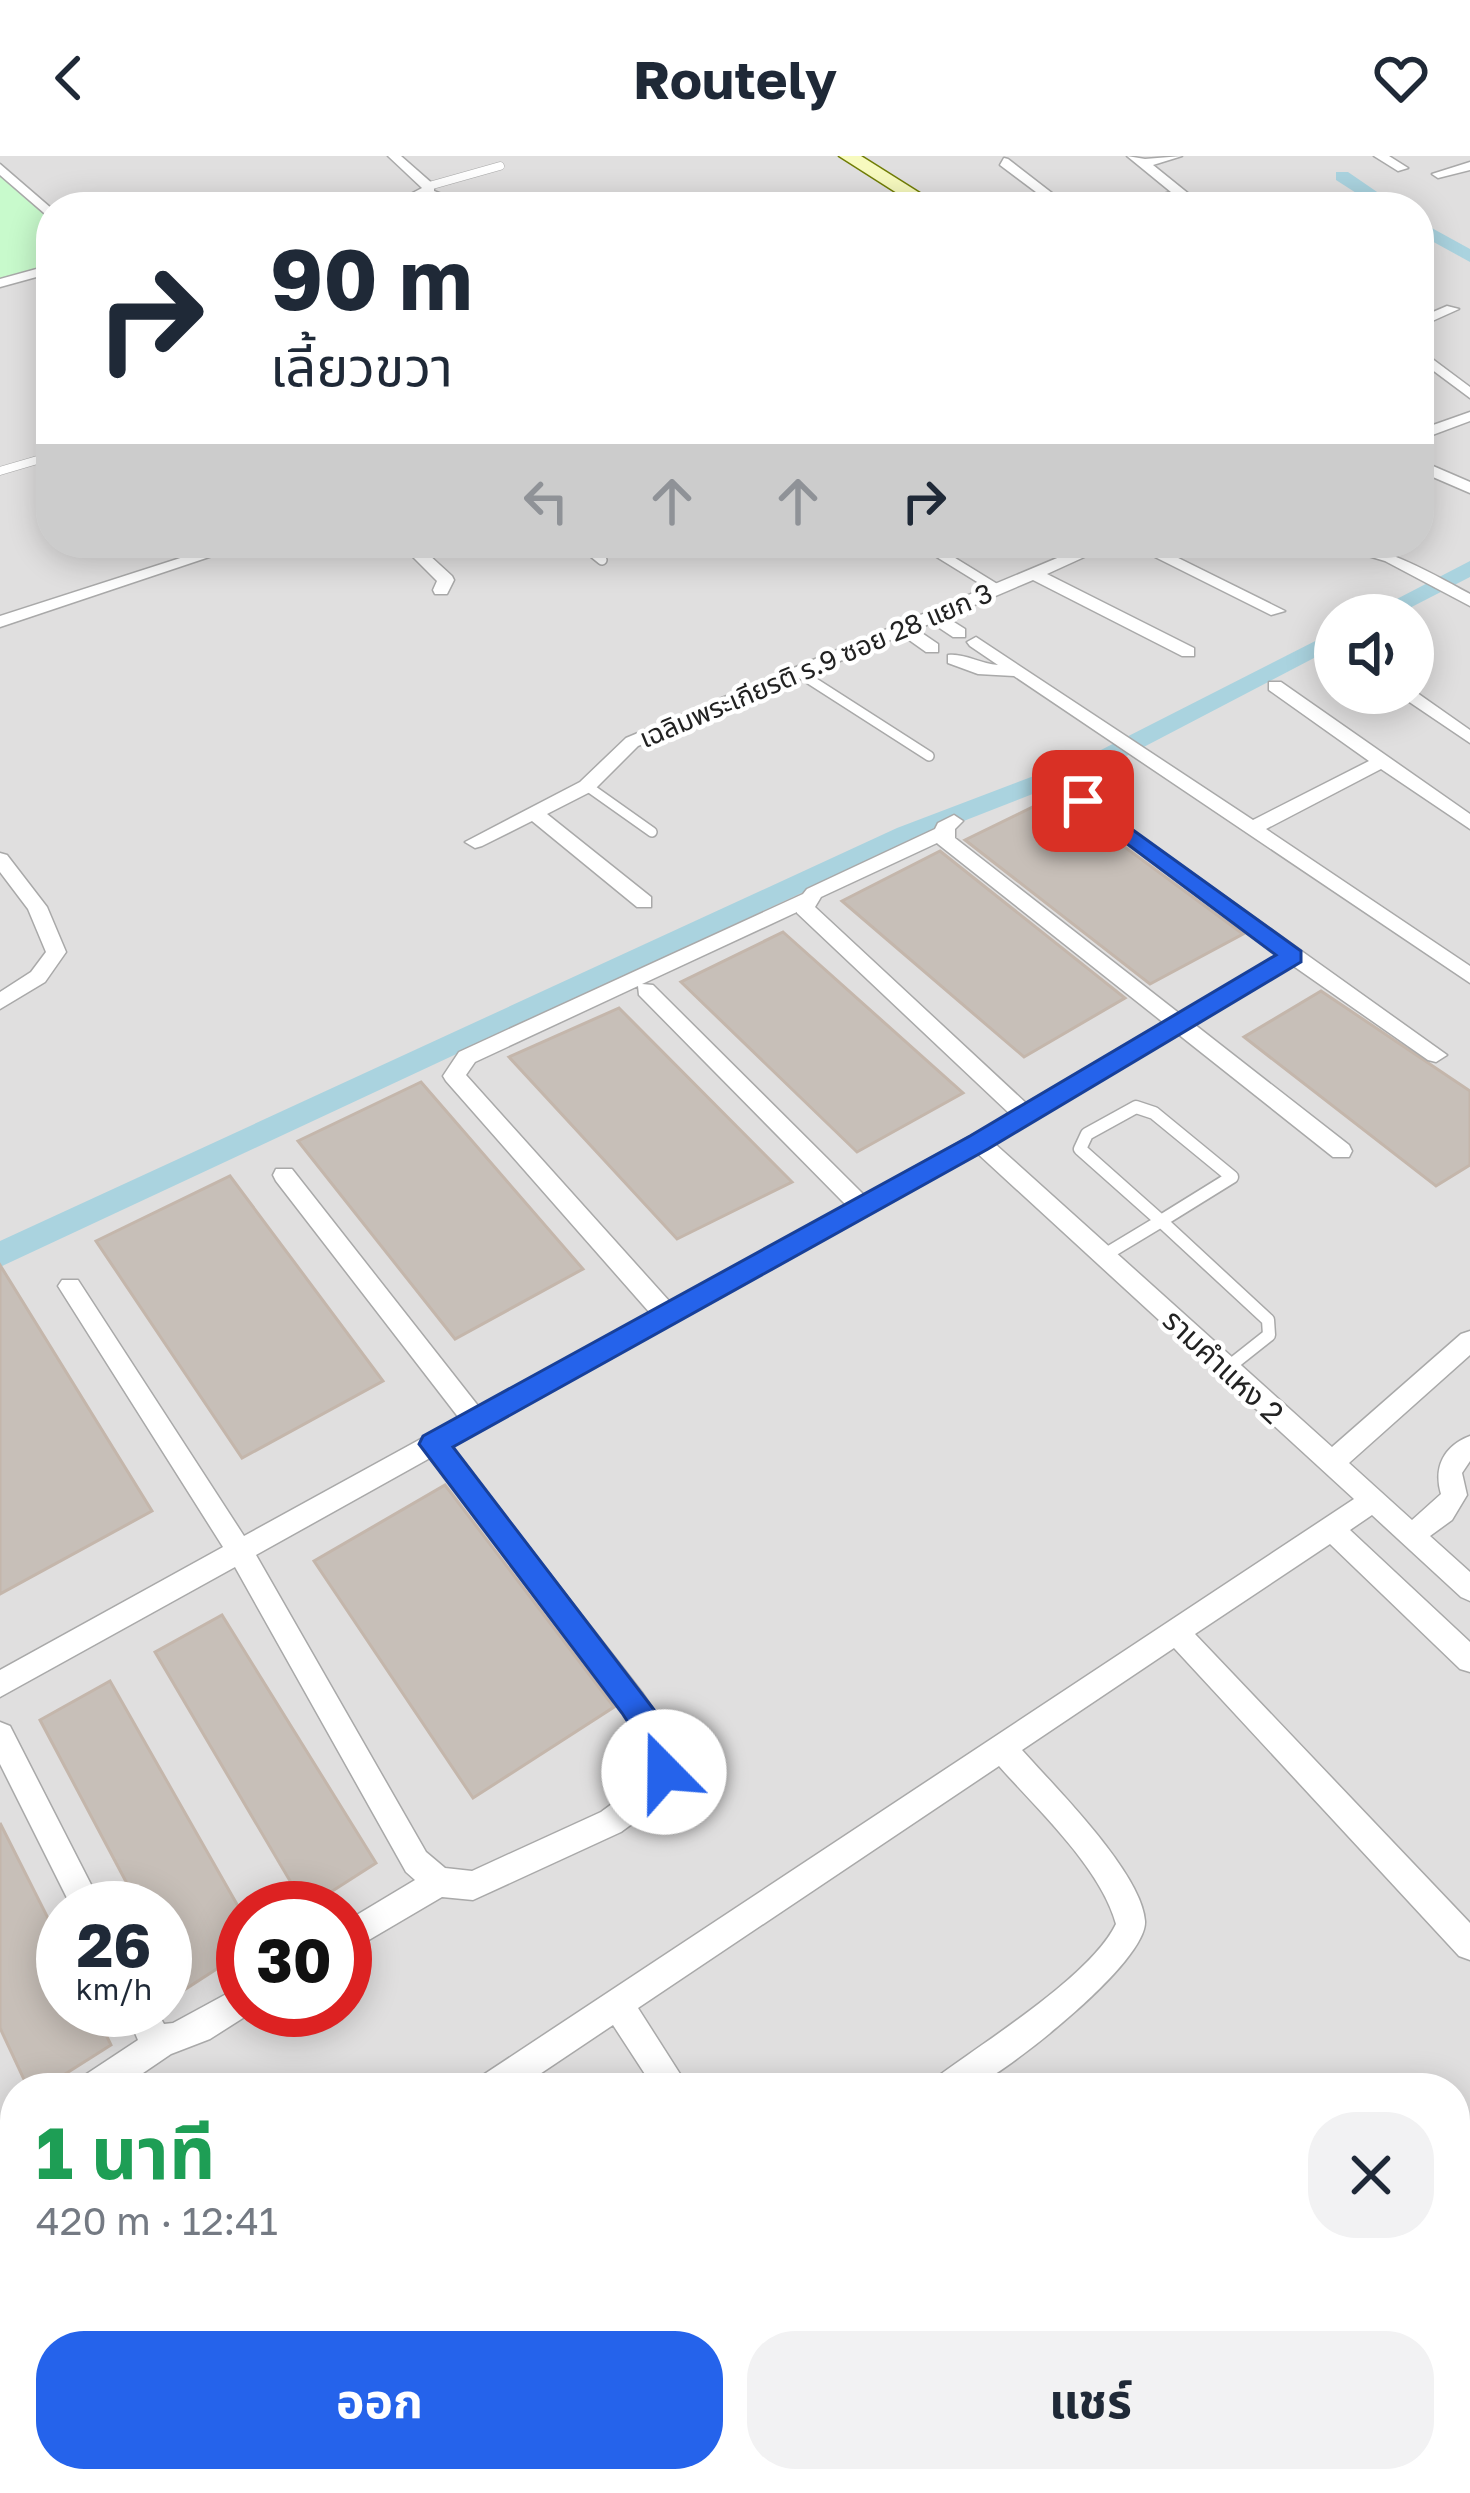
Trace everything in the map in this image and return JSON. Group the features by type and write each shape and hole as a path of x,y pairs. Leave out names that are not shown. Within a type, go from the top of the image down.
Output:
{"street":[{"path":"394,156 435,192"},
{"path":"1137,160 1176,156"},
{"path":"1380,156 1402,168"},
{"path":"853,157 909,192"},
{"path":"1137,160 1177,192"},
{"path":"1004,162 1044,192"},
{"path":"1438,174 1470,166"},
{"path":"0,168 36,201"},
{"path":"422,192 428,189"},
{"path":"0,283 36,273"},
{"path":"1434,317 1452,309"},
{"path":"1434,365 1470,394"},
{"path":"1434,429 1470,416"},
{"path":"1434,472 1470,488"},
{"path":"0,622 197,558"},
{"path":"423,558 446,580 441,590"},
{"name":"เฉลิมพระเกียรติ ร.9 ซอย 28 แยก 3","path":"476,842 587,787 632,742 1072,558"},
{"path":"1166,558 1277,611"},
{"path":"1394,558 1462,583 1470,601"},
{"path":"1407,558 1423,567"},
{"path":"1034,574 1188,652"},
{"path":"933,616 1013,671 1068,700 1470,976"},
{"path":"903,628 932,648"},
{"path":"954,659 978,670 1013,671"},
{"path":"1275,686 1470,823"},
{"path":"1434,713 1470,738"},
{"path":"1256,827 1383,761"},
{"path":"1083,801 1436,1055"},
{"path":"534,813 644,902"},
{"path":"665,1313 454,1076 467,1057 806,900 948,827 1179,1026 1341,1151"},
{"path":"0,859 37,908 56,952 38,977 0,1002"},
{"path":"806,900 808,916 1024,1114"},
{"path":"0,1684 979,1142 1293,956"},
{"path":"646,990 862,1207"},
{"name":"รามคำแหง 2","path":"979,1142 1470,1589"},
{"path":"284,1174 476,1420"},
{"path":"70,1286 240,1551 416,1862 440,1882 472,1886 611,1822 649,1794 664,1772 660,1743 633,1703 434,1444"},
{"path":"1330,1464 1470,1341"},
{"path":"1411,1536 1443,1512 1454,1495 1447,1477 1451,1461 1470,1446"},
{"path":"512,2073 1371,1502"},
{"path":"1331,1528 1470,1660"},
{"path":"1175,1631 1470,1945"},
{"path":"0,1735 74,1881"},
{"path":"968,2073 1102,1970 1129,1940 1131,1921 1114,1881 1001,1747"},
{"path":"372,1923 440,1882"},
{"path":"617,2003 664,2073"},
{"path":"116,2073 164,2041 182,2037 216,2016"},
{"path":"156,2037 164,2041"}],"lane":[{"path":"428,189 500,166"},
{"path":"0,471 36,460"},
{"path":"947,558 998,589"},
{"path":"798,672 929,756"},
{"path":"587,787 652,832"},
{"path":"1103,1256 1162,1221 1232,1177 1154,1113 1129,1108 1087,1134 1081,1149 1162,1221 1268,1320 1269,1335 1226,1369"}],"shaded area":[{"path":"0,156 1470,156 1470,2073 0,2073"}],"green space":[{"path":"0,170 36,203 36,269 0,279"}],"building":[{"path":"1057,795 1243,934 1150,984 965,840"},
{"path":"940,851 1125,998 1024,1057 842,901"},
{"path":"783,932 963,1093 857,1152 681,982"},
{"path":"1321,991 1470,1091 1470,1165 1436,1186 1244,1037"},
{"path":"619,1008 792,1182 677,1239 509,1057"},
{"path":"421,1082 583,1269 455,1339 298,1141"},
{"path":"230,1176 383,1381 242,1458 96,1241"},
{"path":"0,1265 152,1511 0,1594"},
{"path":"445,1485 614,1707 473,1798 314,1561"},
{"path":"222,1615 376,1863 348,1881 290,1881 155,1652"},
{"path":"110,1681 224,1881 216,1881 216,1969 192,1985 192,1881 126,1881 40,1720"},
{"path":"0,1823 36,1894 36,2037 107,2037 111,2045 67,2073 21,2073 0,2028"}],"waterway":[{"path":"1342,176 1367,192"},
{"path":"1434,235 1470,257"},
{"path":"1419,594 1470,568"},
{"path":"0,1255 906,834 1106,757 1314,649"}],"route":[{"path":"664,1772 660,1743 633,1703 434,1444 979,1142 1293,956 1083,801"}]}
